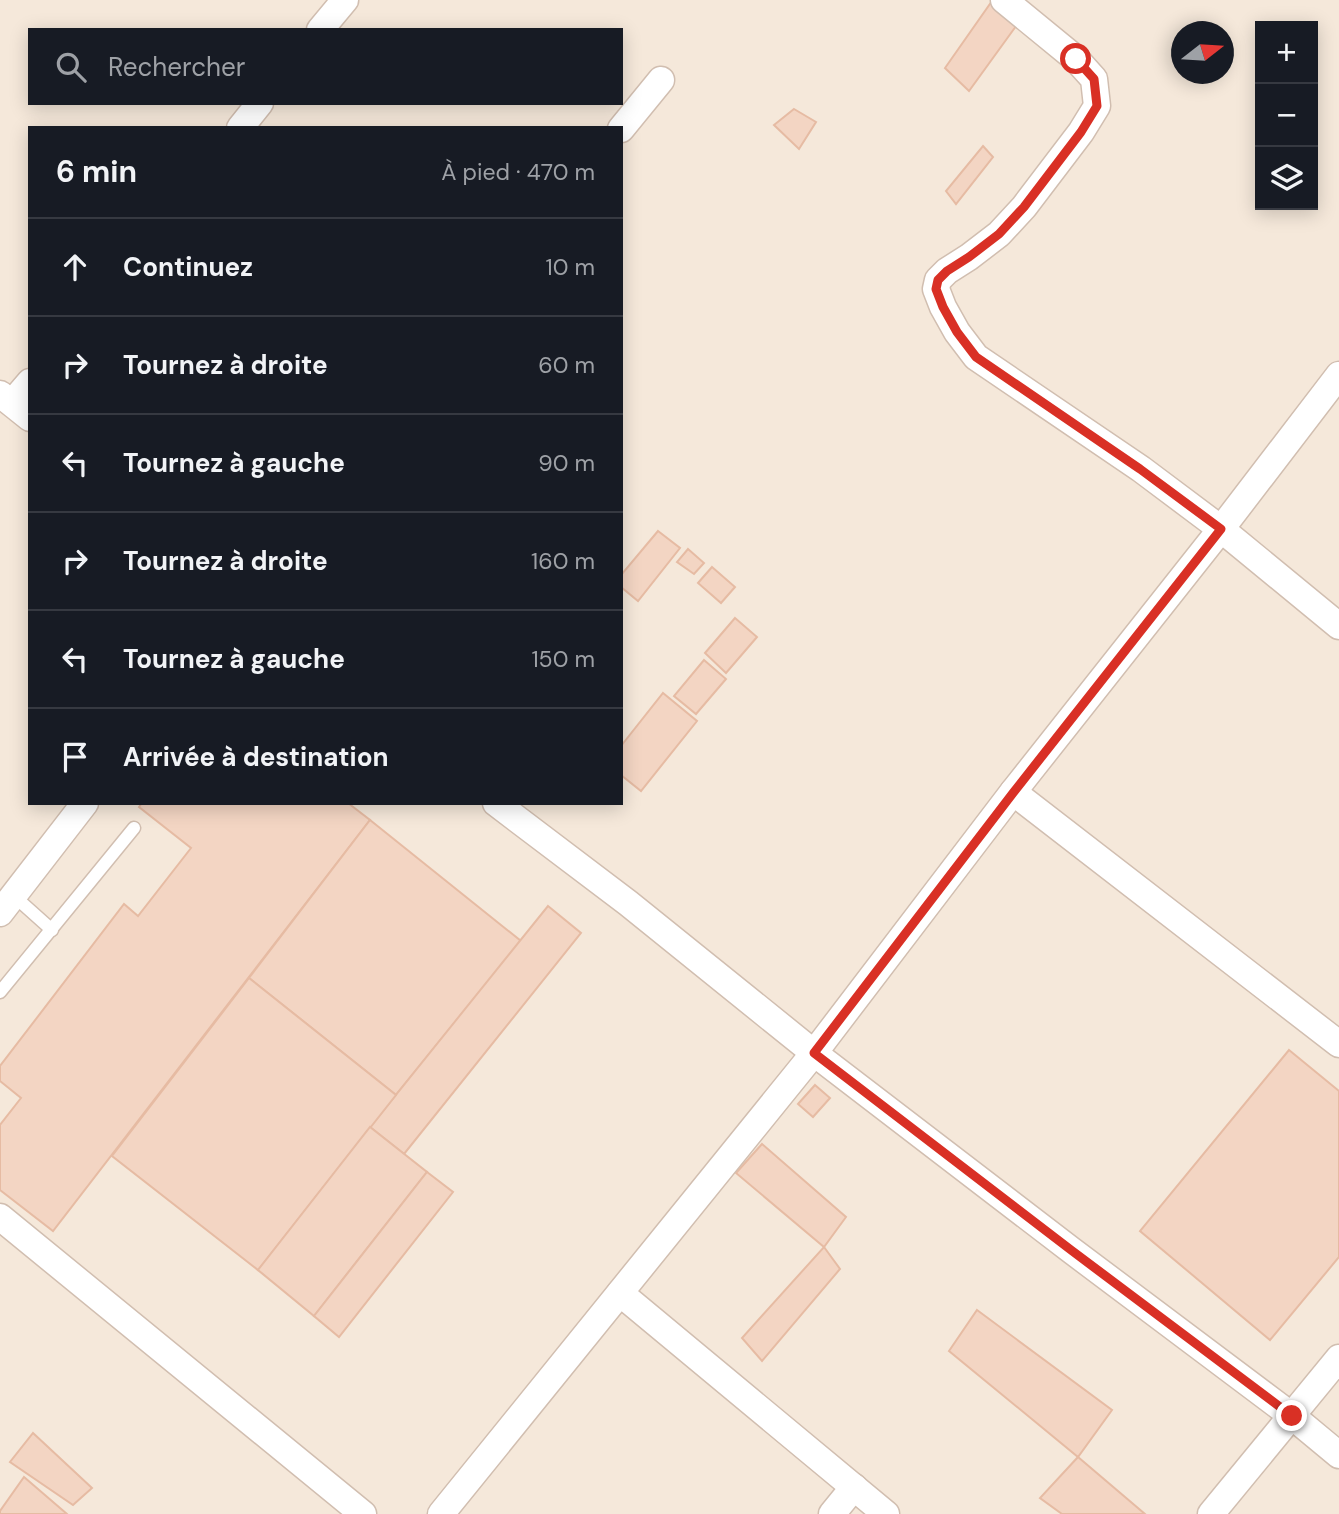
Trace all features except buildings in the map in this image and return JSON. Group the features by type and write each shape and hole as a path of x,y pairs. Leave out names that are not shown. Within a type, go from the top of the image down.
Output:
{"street":[{"path":"322,28 345,0"},
{"path":"1004,0 1076,59 1094,79 1097,106 1081,132 1024,207 999,234 938,280 936,289 957,332 976,357 1130,461 1221,529 1339,626"},
{"path":"623,126 660,80"},
{"path":"242,126 258,105"},
{"path":"441,1514 814,1053 1339,375"},
{"path":"14,405 28,385"},
{"path":"1013,793 1339,1044"},
{"path":"7,905 83,805"},
{"path":"499,805 628,903 814,1053 1292,1416 1339,1455"},
{"path":"0,1217 363,1514"},
{"path":"620,1293 886,1514"},
{"path":"1211,1514 1339,1358"},
{"path":"832,1514 853,1487"}],"lane":[{"path":"0,992 134,828"},
{"path":"7,905 52,930"}],"shaded area":[{"path":"0,0 1339,0 1339,1514 0,1514"}],"route":[{"path":"1076,59 1094,79 1097,106 1081,132 1024,207 999,234 947,271 938,280 936,289 957,332 976,357 1140,469 1221,529 1013,793 814,1053 1292,1416"}]}
